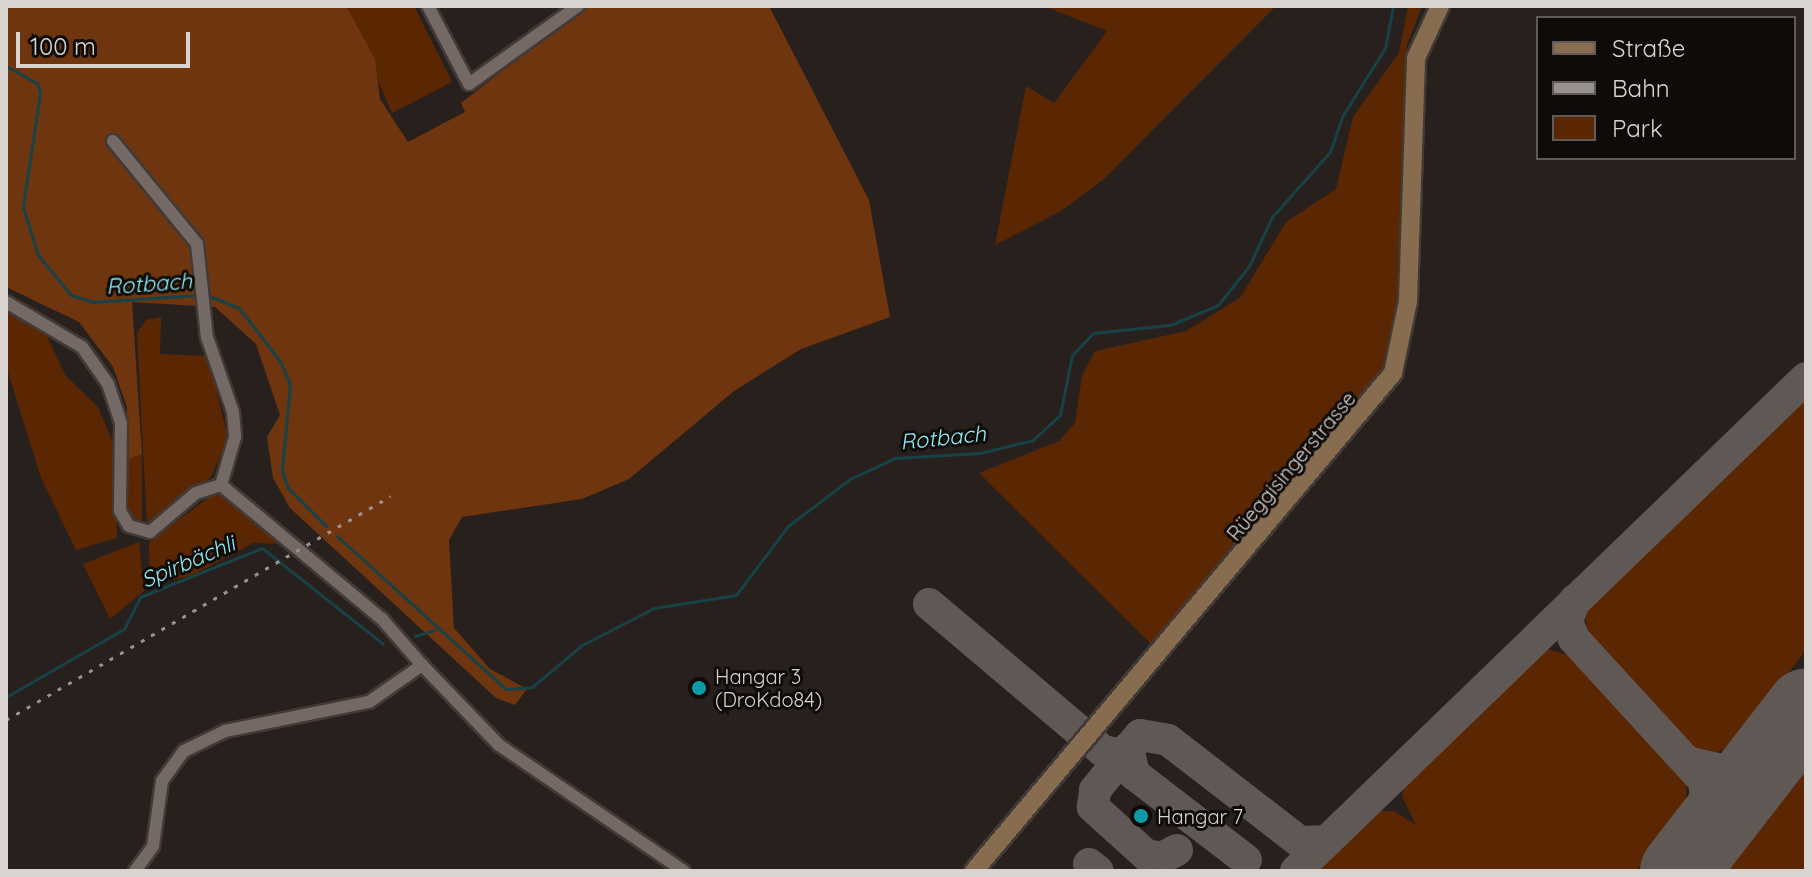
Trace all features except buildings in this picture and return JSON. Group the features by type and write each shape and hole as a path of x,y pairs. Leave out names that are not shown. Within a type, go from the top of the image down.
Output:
{"main road":[{"name":"Rüeggisingerstrasse","path":"974,871 1393,373 1408,301 1416,58 1440,6"}],"street":[{"path":"428,6 469,84 578,6"},
{"path":"113,141 189,227 202,284 202,309 233,412 235,437 221,485"},
{"path":"6,302 82,347 108,384 121,423 120,511 129,526 150,532 196,493 221,485"},
{"path":"221,485 382,619 499,745 684,871"},
{"path":"135,871 153,846 162,781 184,751 225,731 369,702 422,665"}],"green space":[{"path":"346,6 414,6 452,82 392,113"},
{"path":"1043,6 1276,6 1105,178 1061,211 995,245 1026,86 1054,103 1107,31"},
{"path":"1408,6 1422,6 1407,45 1399,288 1386,364 1153,646 979,473 1059,441 1075,423 1082,376 1095,351 1186,331 1240,298 1286,222 1336,189 1353,117 1399,53"},
{"path":"6,307 44,330 65,375 98,407 116,450 117,538 76,550 41,478 6,366"},
{"path":"161,317 160,354 208,356 228,438 211,477 147,525 137,333 146,320"},
{"path":"1806,389 1806,650 1734,743 1716,753 1694,750 1588,640 1584,606"},
{"path":"142,454 141,524 125,509 127,460"},
{"path":"216,492 283,544 253,543 191,576 150,584 149,542"},
{"path":"139,542 144,591 110,619 83,564"},
{"path":"1544,648 1578,658 1686,776 1686,806 1636,871 1314,871 1371,811 1394,811 1416,825 1402,796 1407,774"},
{"path":"1806,765 1806,871 1724,871"}],"shaded area":[{"path":"6,6 346,6 375,59 380,99 408,142 465,112 461,103 586,6 769,6 869,200 890,317 801,349 734,391 629,479 582,499 462,517 449,540 454,628 490,669 527,689 515,705 496,698 290,508 273,478 267,437 280,415 256,344 215,307 132,302 142,454 127,460 127,407 113,367 79,322 6,287"}],"waterway":[{"name":"Rotbach","path":"337,536 506,689 532,687 582,645 654,608 736,595 788,526 850,479 895,458 980,453 1033,440 1060,415 1072,355 1093,333 1170,325 1218,305 1249,266 1272,217 1330,152 1343,115 1385,48 1393,6"},
{"name":"Rotbach","path":"6,66 37,83 40,93 23,207 38,255 71,295 92,302 199,295"},
{"name":"Rotbach","path":"207,295 239,308 280,361 290,384 282,471 288,488 326,526"},
{"name":"Spirbächli","path":"6,697 124,629 140,597 262,548 383,644"},
{"path":"415,636 435,630"}],"taxiway":[{"path":"1296,871 1806,378"},
{"path":"1575,600 1567,621 1574,639 1704,781 1709,819 1690,858"},
{"path":"929,604 1103,751 1122,755"},
{"path":"1177,850 1162,858 1146,855 1093,807 1095,790 1140,735 1168,740 1300,842 1325,841"},
{"path":"1128,748 1134,774 1246,860"},
{"path":"1691,763 1735,773 1766,758"},
{"path":"1089,864 1098,871"}],"runway":[{"path":"1679,871 1806,707"}],"railway":[{"path":"6,720 391,496"}],"place":[{"name":"Hangar 3 (DroKdo84)","path":"699,688"},
{"name":"Hangar 7","path":"1141,816"}]}
